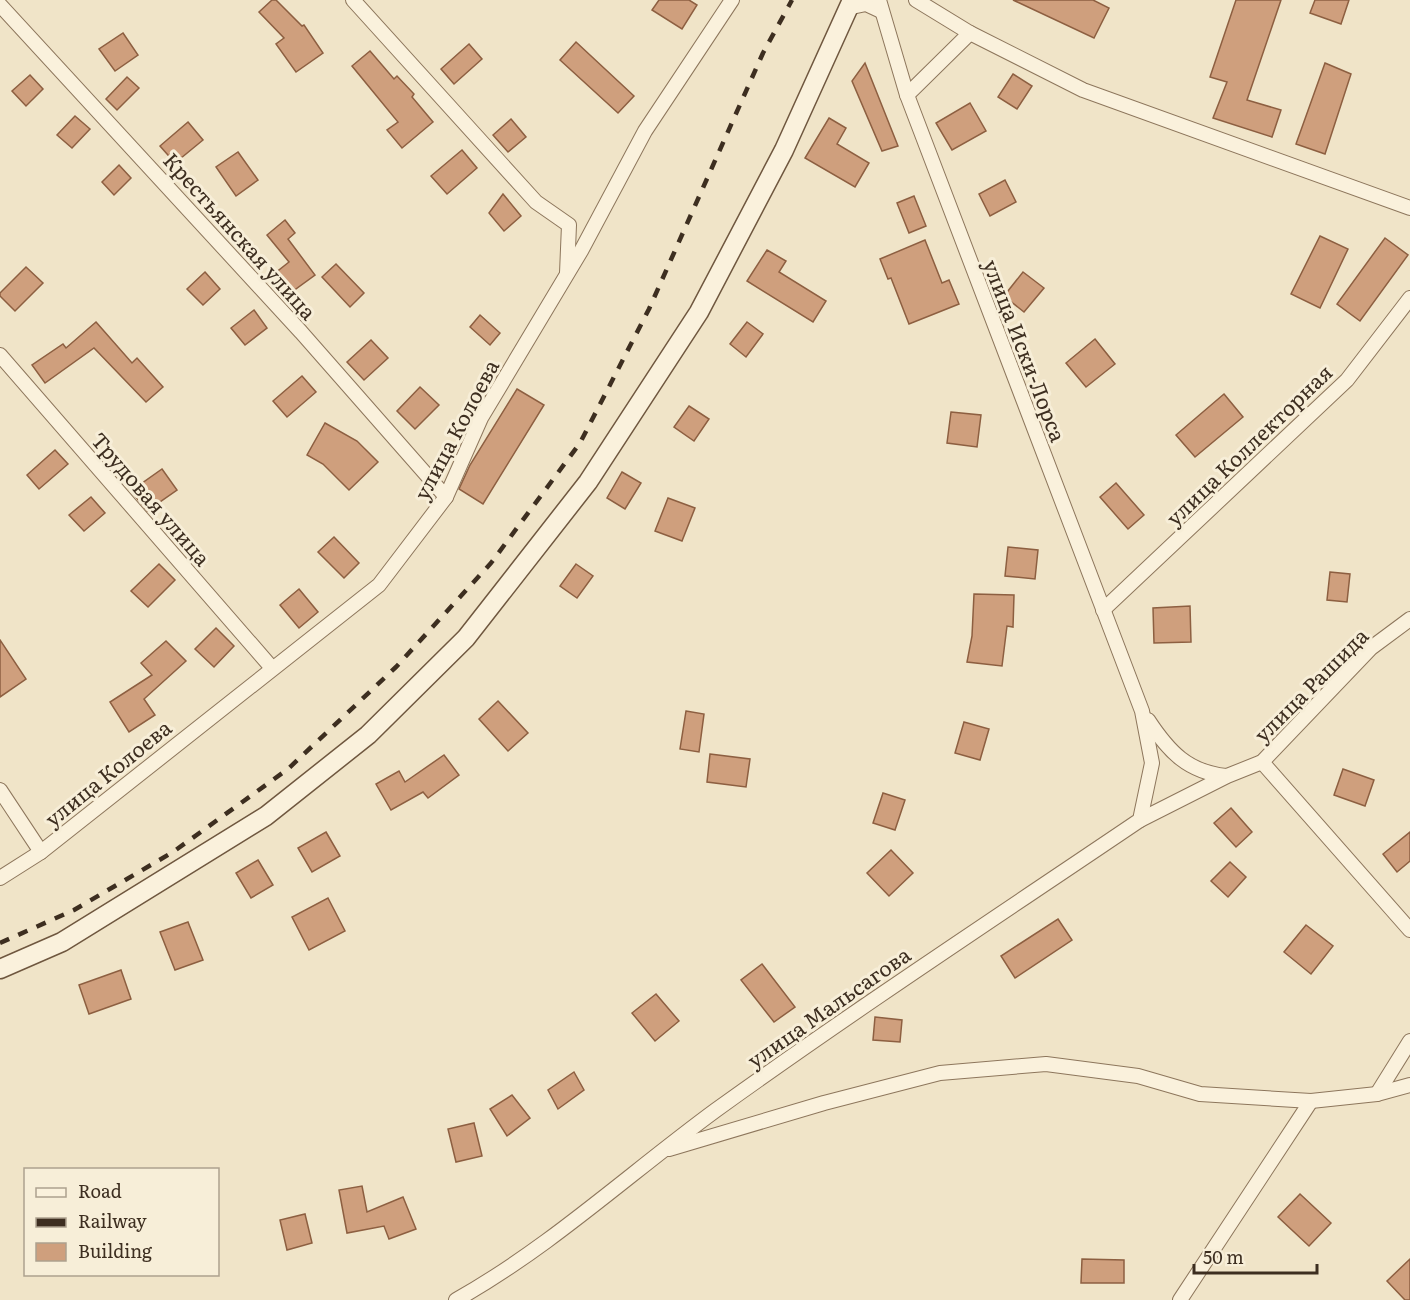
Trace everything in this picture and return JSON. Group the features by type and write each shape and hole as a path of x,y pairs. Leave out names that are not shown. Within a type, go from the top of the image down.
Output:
{"street":[{"path":"353,0 536,202 569,225 567,274"},
{"name":"улица Колоева","path":"0,878 41,852 379,585 446,497 481,418 567,274 645,131 732,0"},
{"path":"916,0 970,33 1083,90 1410,208"},
{"path":"0,969 62,942 266,816 368,735 466,638 588,482 699,312 784,150 850,4 880,6"},
{"name":"Крестьянская улица","path":"0,6 301,332 446,497"},
{"name":"улица Иски-Лорса","path":"880,6 907,95 1142,711"},
{"path":"907,95 970,33"},
{"name":"улица Коллекторная","path":"1103,610 1347,380 1410,298"},
{"name":"Трудовая улица","path":"0,355 272,668"},
{"name":"улица Рашида","path":"1140,820 1227,776 1262,762 1371,648 1410,620"},
{"path":"1142,711 1176,758 1200,771 1227,776"},
{"path":"1140,820 1152,763 1142,711"},
{"path":"1262,762 1410,930"},
{"path":"0,790 41,852"},
{"name":"улица Мальсагова","path":"456,1300 538,1246 658,1152 801,1049 1140,820"},
{"path":"1377,1094 1410,1041"},
{"path":"658,1152 824,1103 940,1073 1046,1064 1138,1076 1200,1094 1311,1101 1377,1094 1410,1085"},
{"path":"1180,1300 1311,1101"}],"building":[{"path":"272,0 276,0 302,26 304,25 323,53 296,72 276,44 284,38 259,12"},
{"path":"659,0 689,0 697,5 682,29 652,10"},
{"path":"1013,0 1093,0 1109,8 1094,38"},
{"path":"1236,0 1281,0 1247,100 1281,110 1272,137 1213,118 1227,82 1210,77"},
{"path":"1315,0 1349,0 1341,24 1310,13"},
{"path":"123,33 138,55 115,71 99,49"},
{"path":"576,42 634,96 618,113 560,60"},
{"path":"469,44 482,59 454,84 441,69"},
{"path":"370,51 394,79 397,76 414,94 412,97 433,122 402,148 387,130 398,122 352,66"},
{"path":"865,63 898,146 882,151 852,81"},
{"path":"1325,63 1351,74 1325,154 1296,144"},
{"path":"1013,74 1032,86 1017,109 998,97"},
{"path":"30,75 43,89 26,106 12,91"},
{"path":"127,77 139,88 117,110 106,99"},
{"path":"970,103 986,131 952,150 936,123"},
{"path":"75,116 90,129 72,148 57,135"},
{"path":"829,118 846,128 837,144 869,163 855,187 805,158"},
{"path":"511,119 526,137 508,152 493,135"},
{"path":"188,122 203,140 175,163 160,146"},
{"path":"462,150 477,168 447,194 431,176"},
{"path":"238,152 258,180 236,196 216,167"},
{"path":"119,165 131,178 114,195 102,182"},
{"path":"1005,180 1016,202 990,216 979,194"},
{"path":"503,194 521,216 504,231 489,213"},
{"path":"914,196 926,226 909,233 897,203"},
{"path":"285,220 295,233 288,239 315,275 289,294 274,274 289,262 267,235"},
{"path":"1320,236 1348,249 1320,308 1291,294"},
{"path":"1385,238 1408,255 1360,321 1337,304"},
{"path":"925,240 942,283 949,280 959,304 909,324 891,278 888,279 880,259"},
{"path":"767,250 786,261 779,272 826,301 813,322 747,281"},
{"path":"336,264 364,293 350,307 322,277"},
{"path":"26,267 43,283 15,311 0,296 0,293"},
{"path":"205,272 220,289 203,305 187,289"},
{"path":"1023,272 1044,288 1024,312 1004,296"},
{"path":"254,310 267,328 245,345 231,328"},
{"path":"480,315 500,333 490,345 470,327"},
{"path":"96,322 132,363 137,358 163,387 146,402 94,348 45,383 32,365 63,344 66,348"},
{"path":"747,322 763,334 746,357 730,344"},
{"path":"1095,339 1115,364 1086,387 1066,363"},
{"path":"371,340 388,358 364,380 347,362"},
{"path":"302,376 316,392 287,417 273,401"},
{"path":"420,387 439,405 415,429 397,411"},
{"path":"517,389 544,405 483,504 459,489 470,465"},
{"path":"1224,394 1243,417 1195,457 1176,435"},
{"path":"689,406 709,419 694,441 674,427"},
{"path":"951,412 981,415 977,447 947,443"},
{"path":"325,423 357,441 378,462 349,490 323,464 307,455"},
{"path":"55,450 68,464 39,489 27,475"},
{"path":"162,469 177,490 147,511 131,491"},
{"path":"622,472 641,483 625,509 607,498"},
{"path":"1116,483 1144,515 1128,529 1100,497"},
{"path":"91,497 105,513 84,531 69,515"},
{"path":"668,498 695,508 682,541 655,531"},
{"path":"334,537 359,563 344,578 318,552"},
{"path":"1008,547 1038,550 1035,579 1005,576"},
{"path":"159,564 175,580 148,607 131,591"},
{"path":"576,564 593,576 577,598 560,586"},
{"path":"1330,572 1350,574 1347,602 1327,600"},
{"path":"299,589 318,612 299,628 280,605"},
{"path":"974,594 1014,595 1013,627 1007,626 1002,666 967,662 972,636"},
{"path":"1190,606 1191,642 1154,643 1153,608"},
{"path":"216,628 234,646 214,667 195,649"},
{"path":"0,640 26,679 0,697"},
{"path":"166,641 186,661 144,699 155,715 129,732 110,702 152,675 141,663"},
{"path":"498,701 528,733 508,751 479,719"},
{"path":"686,711 704,714 699,752 680,749"},
{"path":"964,722 989,729 980,760 955,753"},
{"path":"710,754 750,759 746,787 707,782"},
{"path":"444,755 459,775 428,798 423,792 391,810 376,784 399,771 405,782"},
{"path":"1343,769 1374,780 1365,806 1334,795"},
{"path":"883,793 905,800 895,830 873,823"},
{"path":"1231,808 1252,832 1236,847 1214,823"},
{"path":"326,832 340,856 312,872 298,848"},
{"path":"1410,832 1410,861 1397,872 1383,854"},
{"path":"891,850 913,873 889,896 867,873"},
{"path":"258,860 273,885 251,898 236,873"},
{"path":"1230,862 1246,877 1228,897 1211,881"},
{"path":"328,898 345,931 309,950 292,917"},
{"path":"1058,919 1072,940 1015,978 1001,956"},
{"path":"188,922 203,960 175,970 160,932"},
{"path":"1306,925 1333,946 1311,974 1284,952"},
{"path":"762,964 795,1007 774,1022 741,980"},
{"path":"121,970 131,999 89,1014 79,985"},
{"path":"656,994 679,1021 655,1041 632,1013"},
{"path":"875,1017 902,1020 900,1042 873,1040"},
{"path":"574,1072 584,1090 558,1109 548,1090"},
{"path":"512,1095 530,1118 507,1136 490,1109"},
{"path":"474,1123 482,1156 456,1162 448,1129"},
{"path":"362,1186 367,1212 403,1197 416,1229 389,1239 384,1226 347,1233 339,1190"},
{"path":"1300,1194 1331,1223 1309,1246 1278,1217"},
{"path":"305,1214 312,1243 287,1250 280,1220"},
{"path":"1082,1259 1124,1260 1124,1283 1081,1283"},
{"path":"1410,1259 1410,1300 1405,1300 1387,1281"}],"railway":[{"path":"0,943 74,910 173,852 288,769 396,667 491,563 580,443 649,309 763,53 792,0"}]}
